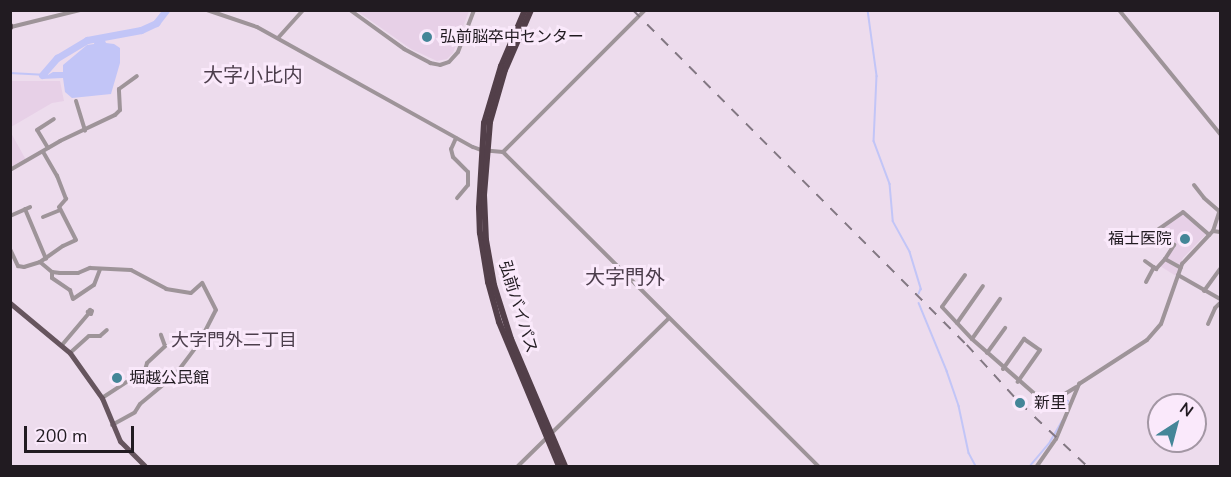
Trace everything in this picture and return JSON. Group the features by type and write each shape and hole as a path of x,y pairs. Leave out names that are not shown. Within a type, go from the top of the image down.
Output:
{"highway":[{"name":"弘前バイパス","path":"525,10 493,89 484,123 480,233 492,298 512,356 549,437 565,466"},
{"name":"弘前バイパス","path":"484,151 497,94 531,10"},
{"name":"弘前バイパス","path":"549,437 559,466"}],"main road":[{"path":"10,303 70,353 102,398 120,441 140,465"}],"street":[{"path":"11,26 80,10"},
{"path":"207,10 239,20 279,38 456,138 484,151 503,152 818,466"},
{"path":"279,38 303,10"},
{"path":"350,10 404,49 430,63 440,65 449,62 458,52 474,10"},
{"path":"503,152 645,10"},
{"path":"1119,10 1221,134"},
{"path":"10,170 48,148 116,116 120,110 119,89 137,76"},
{"path":"76,101 85,131"},
{"path":"48,148 37,130 54,119"},
{"path":"456,138 452,149 453,157 468,172 468,184 457,198"},
{"path":"10,249 12,260 18,266 24,267 46,259 63,246 76,240 60,210 60,204 66,199 57,176 43,152"},
{"path":"965,275 942,307 1003,369 1048,404 1155,332 1165,316 1184,261 1213,231 1220,211 1204,198 1194,185"},
{"path":"10,216 30,207"},
{"path":"25,209 46,259"},
{"path":"42,217 60,210"},
{"path":"1146,282 1154,267 1165,259 1174,245 1159,229 1183,212 1209,235"},
{"path":"1213,231 1221,232"},
{"path":"1165,259 1181,268"},
{"path":"1145,261 1154,267"},
{"path":"40,262 52,272 78,273 90,268 131,270 170,290 191,293 201,283 216,310 198,345 176,375 140,404 135,412 112,425"},
{"path":"52,272 52,278 69,290 73,299 94,285 100,269"},
{"path":"1204,291 1221,269"},
{"path":"1178,275 1221,301 1208,324"},
{"path":"957,323 983,286"},
{"path":"972,339 1000,299"},
{"path":"62,345 92,310"},
{"path":"518,466 669,318"},
{"path":"987,353 1005,328"},
{"path":"70,353 89,336 100,336 107,330"},
{"path":"102,398 145,370 147,363 165,346 162,335"},
{"path":"1003,369 1024,339 1040,350 1018,382"},
{"path":"1036,466 1059,434 1076,387"}],"shaded area":[{"name":"弘前脳卒中センター","path":"357,11 469,11 453,53 447,59 437,61 411,49"},
{"path":"10,81 60,81 64,101 52,103 11,127"},
{"path":"10,131 26,160 10,168"},
{"name":"福士医院","path":"1183,213 1206,234 1183,258 1176,276 1160,266 1175,245 1160,229"}],"water":[{"path":"104,38 106,43 120,48 120,63 111,94 72,98 65,92 63,78 41,79 53,72 63,72 63,65 87,45 94,44 95,39"}],"waterway":[{"path":"42,75 57,58 87,40 141,30 156,23 166,10"},
{"path":"868,10 877,76 874,141 890,184 893,221 910,252 921,289 919,294"},
{"path":"10,73 47,75"},
{"path":"919,303 947,371 959,406 969,453 976,466"},
{"path":"1066,411 1068,401"},
{"path":"1030,466 1050,442 1062,421"}],"railway":[{"path":"633,10 967,345 1020,403 1087,466"}],"place":[{"name":"弘前脳卒中センター","path":"427,37"},
{"name":"福士医院","path":"1185,239"},
{"name":"堀越公民館","path":"117,378"},
{"name":"新里","path":"1020,403"}],"district":[{"name":"大字小比内","path":"253,75"},
{"name":"大字門外","path":"625,277"},
{"name":"大字門外二丁目","path":"234,340"}]}
